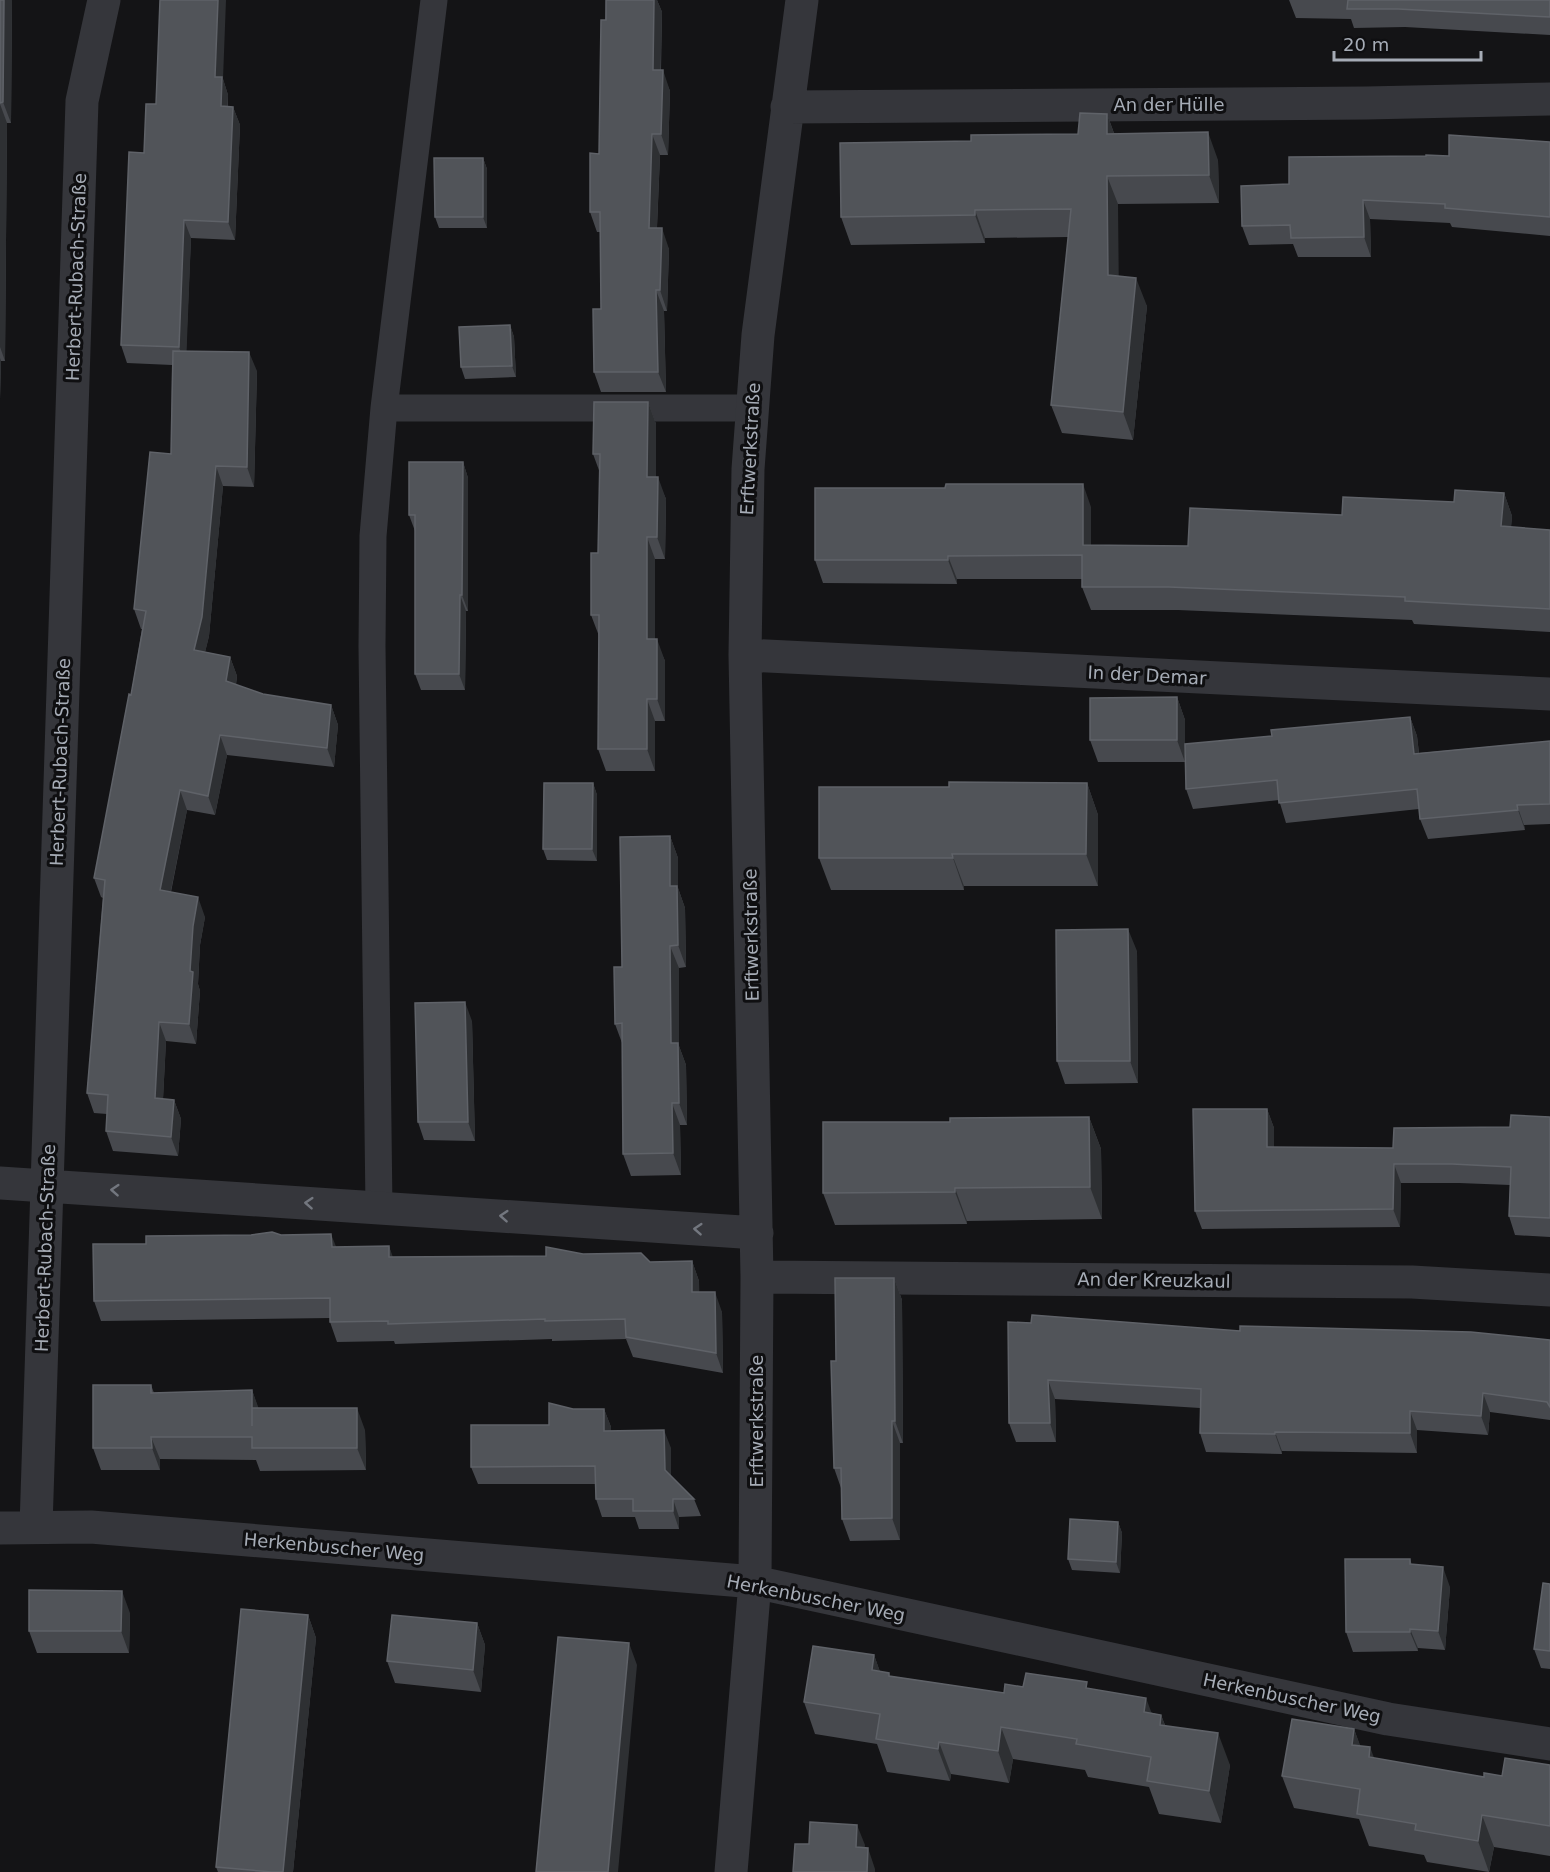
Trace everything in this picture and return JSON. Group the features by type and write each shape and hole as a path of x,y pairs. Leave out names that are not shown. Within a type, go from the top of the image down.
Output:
{"street":[{"name":"Herbert-Rubach-Straße","path":"36,1527 82,101 104,0"},
{"name":"Erftwerkstraße","path":"731,1872 755,1582 757,1233 745,656 746,528 758,334 802,0"},
{"name":"An der Hülle","path":"787,107 1366,103 1550,99"},
{"name":"In der Demar","path":"745,656 1550,694"},
{"path":"0,1183 757,1233"},
{"name":"An der Kreuzkaul","path":"757,1276 1412,1282 1550,1290"},
{"name":"Herkenbuscher Weg","path":"0,1528 91,1527 755,1582 1388,1719 1550,1744"}],"lane":[{"path":"379,1208 372,591 376,483 434,0"},
{"path":"384,408 752,408"}],"building":[{"path":"0,0 4,0 3,102 0,103"},
{"path":"160,0 218,0 215,77 222,77 221,106 233,107 228,222 184,220 179,347 121,345 129,152 144,153 146,104 156,104"},
{"path":"606,0 654,0 653,70 663,70 661,134 652,134 649,228 662,228 660,290 656,290 658,372 594,372 593,309 601,309 600,212 590,212 590,153 599,154 601,20 606,20"},
{"path":"1348,0 1550,0 1550,17 1398,9 1347,9"},
{"path":"1080,113 1107,114 1107,134 1208,132 1209,175 1107,176 1108,275 1136,278 1123,412 1051,405 1071,209 975,210 975,215 841,217 840,143 971,141 971,135 1078,134"},
{"path":"1449,135 1550,142 1550,217 1445,208 1445,204 1363,200 1364,237 1291,238 1290,225 1242,226 1241,186 1289,184 1289,157 1449,156"},
{"path":"434,158 483,158 483,217 435,217"},
{"path":"510,325 512,366 461,367 459,327"},
{"path":"173,351 249,352 247,467 216,466 202,617 194,650 230,657 226,681 263,694 331,705 327,748 220,735 208,796 180,790 160,890 198,897 193,926 190,971 193,972 189,1024 159,1022 155,1098 174,1100 171,1137 106,1131 108,1095 87,1093 105,880 94,878 146,611 134,609 150,452 171,454"},
{"path":"594,402 648,402 647,477 658,477 657,537 647,537 647,639 657,639 657,699 647,699 647,749 598,749 599,615 591,615 591,553 598,553 600,454 593,454"},
{"path":"409,462 463,462 459,674 415,674 415,515 409,515"},
{"path":"946,484 1083,484 1083,545 1188,546 1190,508 1342,515 1343,497 1454,502 1455,490 1504,493 1501,526 1550,530 1550,609 1405,601 1405,597 1169,587 1082,587 1082,555 948,556 948,560 815,560 815,488 945,488"},
{"path":"1177,697 1177,740 1090,740 1090,698"},
{"path":"1410,717 1414,754 1550,741 1550,804 1517,805 1518,810 1420,819 1417,789 1279,803 1277,780 1186,789 1185,744 1272,736 1271,730"},
{"path":"949,782 1087,783 1086,854 952,854 953,858 819,858 819,787 949,787"},
{"path":"544,783 593,783 592,849 543,849"},
{"path":"670,836 670,886 677,886 678,945 670,946 671,1043 678,1043 679,1103 672,1103 673,1153 623,1154 622,1023 615,1024 614,967 622,967 620,837"},
{"path":"1128,929 1130,1061 1057,1061 1056,930"},
{"path":"465,1002 468,1122 418,1122 415,1003"},
{"path":"1193,1109 1267,1109 1267,1147 1393,1148 1394,1128 1510,1127 1511,1115 1550,1117 1550,1218 1509,1216 1511,1167 1452,1164 1394,1164 1393,1209 1195,1211"},
{"path":"1089,1117 1090,1187 955,1188 955,1192 823,1193 823,1122 950,1122 950,1118"},
{"path":"272,1232 281,1235 331,1234 332,1247 389,1246 389,1257 546,1256 546,1247 583,1254 641,1253 650,1262 692,1261 692,1292 715,1292 716,1353 626,1337 625,1319 388,1324 388,1321 330,1322 330,1298 94,1301 93,1244 146,1244 146,1236 251,1235"},
{"path":"835,1278 894,1278 895,1421 892,1421 892,1518 842,1519 841,1468 834,1468 831,1361 836,1361"},
{"path":"1032,1315 1240,1331 1240,1326 1471,1332 1550,1340 1550,1407 1547,1402 1483,1393 1481,1416 1410,1411 1410,1433 1200,1433 1201,1389 1048,1380 1050,1423 1009,1423 1008,1322 1031,1323"},
{"path":"93,1385 151,1385 151,1393 252,1390 252,1408 357,1408 357,1448 252,1448 252,1437 151,1437 152,1448 93,1448"},
{"path":"549,1403 573,1409 604,1409 604,1431 664,1430 665,1470 694,1499 673,1499 673,1511 633,1511 633,1499 596,1499 595,1466 471,1467 471,1425 549,1425"},
{"path":"1070,1519 1118,1522 1116,1562 1068,1559"},
{"path":"1345,1559 1410,1559 1410,1564 1443,1567 1438,1631 1410,1629 1410,1632 1346,1632"},
{"path":"1543,1583 1550,1584 1550,1651 1534,1649"},
{"path":"29,1590 122,1591 121,1631 29,1631"},
{"path":"241,1609 308,1615 283,1872 216,1867"},
{"path":"392,1615 477,1623 473,1670 387,1661"},
{"path":"558,1637 629,1643 608,1872 536,1872"},
{"path":"813,1646 874,1655 872,1670 889,1673 889,1676 1004,1693 1005,1684 1023,1687 1026,1673 1087,1682 1086,1688 1146,1698 1144,1712 1161,1715 1160,1725 1218,1733 1209,1791 1147,1781 1151,1757 1076,1744 1077,1739 1001,1727 998,1751 939,1742 938,1749 876,1739 880,1714 804,1702"},
{"path":"1292,1719 1354,1729 1352,1745 1370,1747 1369,1757 1484,1777 1484,1773 1502,1776 1505,1758 1550,1765 1550,1826 1482,1815 1478,1841 1415,1830 1416,1824 1357,1814 1360,1789 1282,1776"},
{"path":"810,1822 857,1825 856,1847 868,1848 867,1872 793,1872 795,1844 809,1844"}]}
